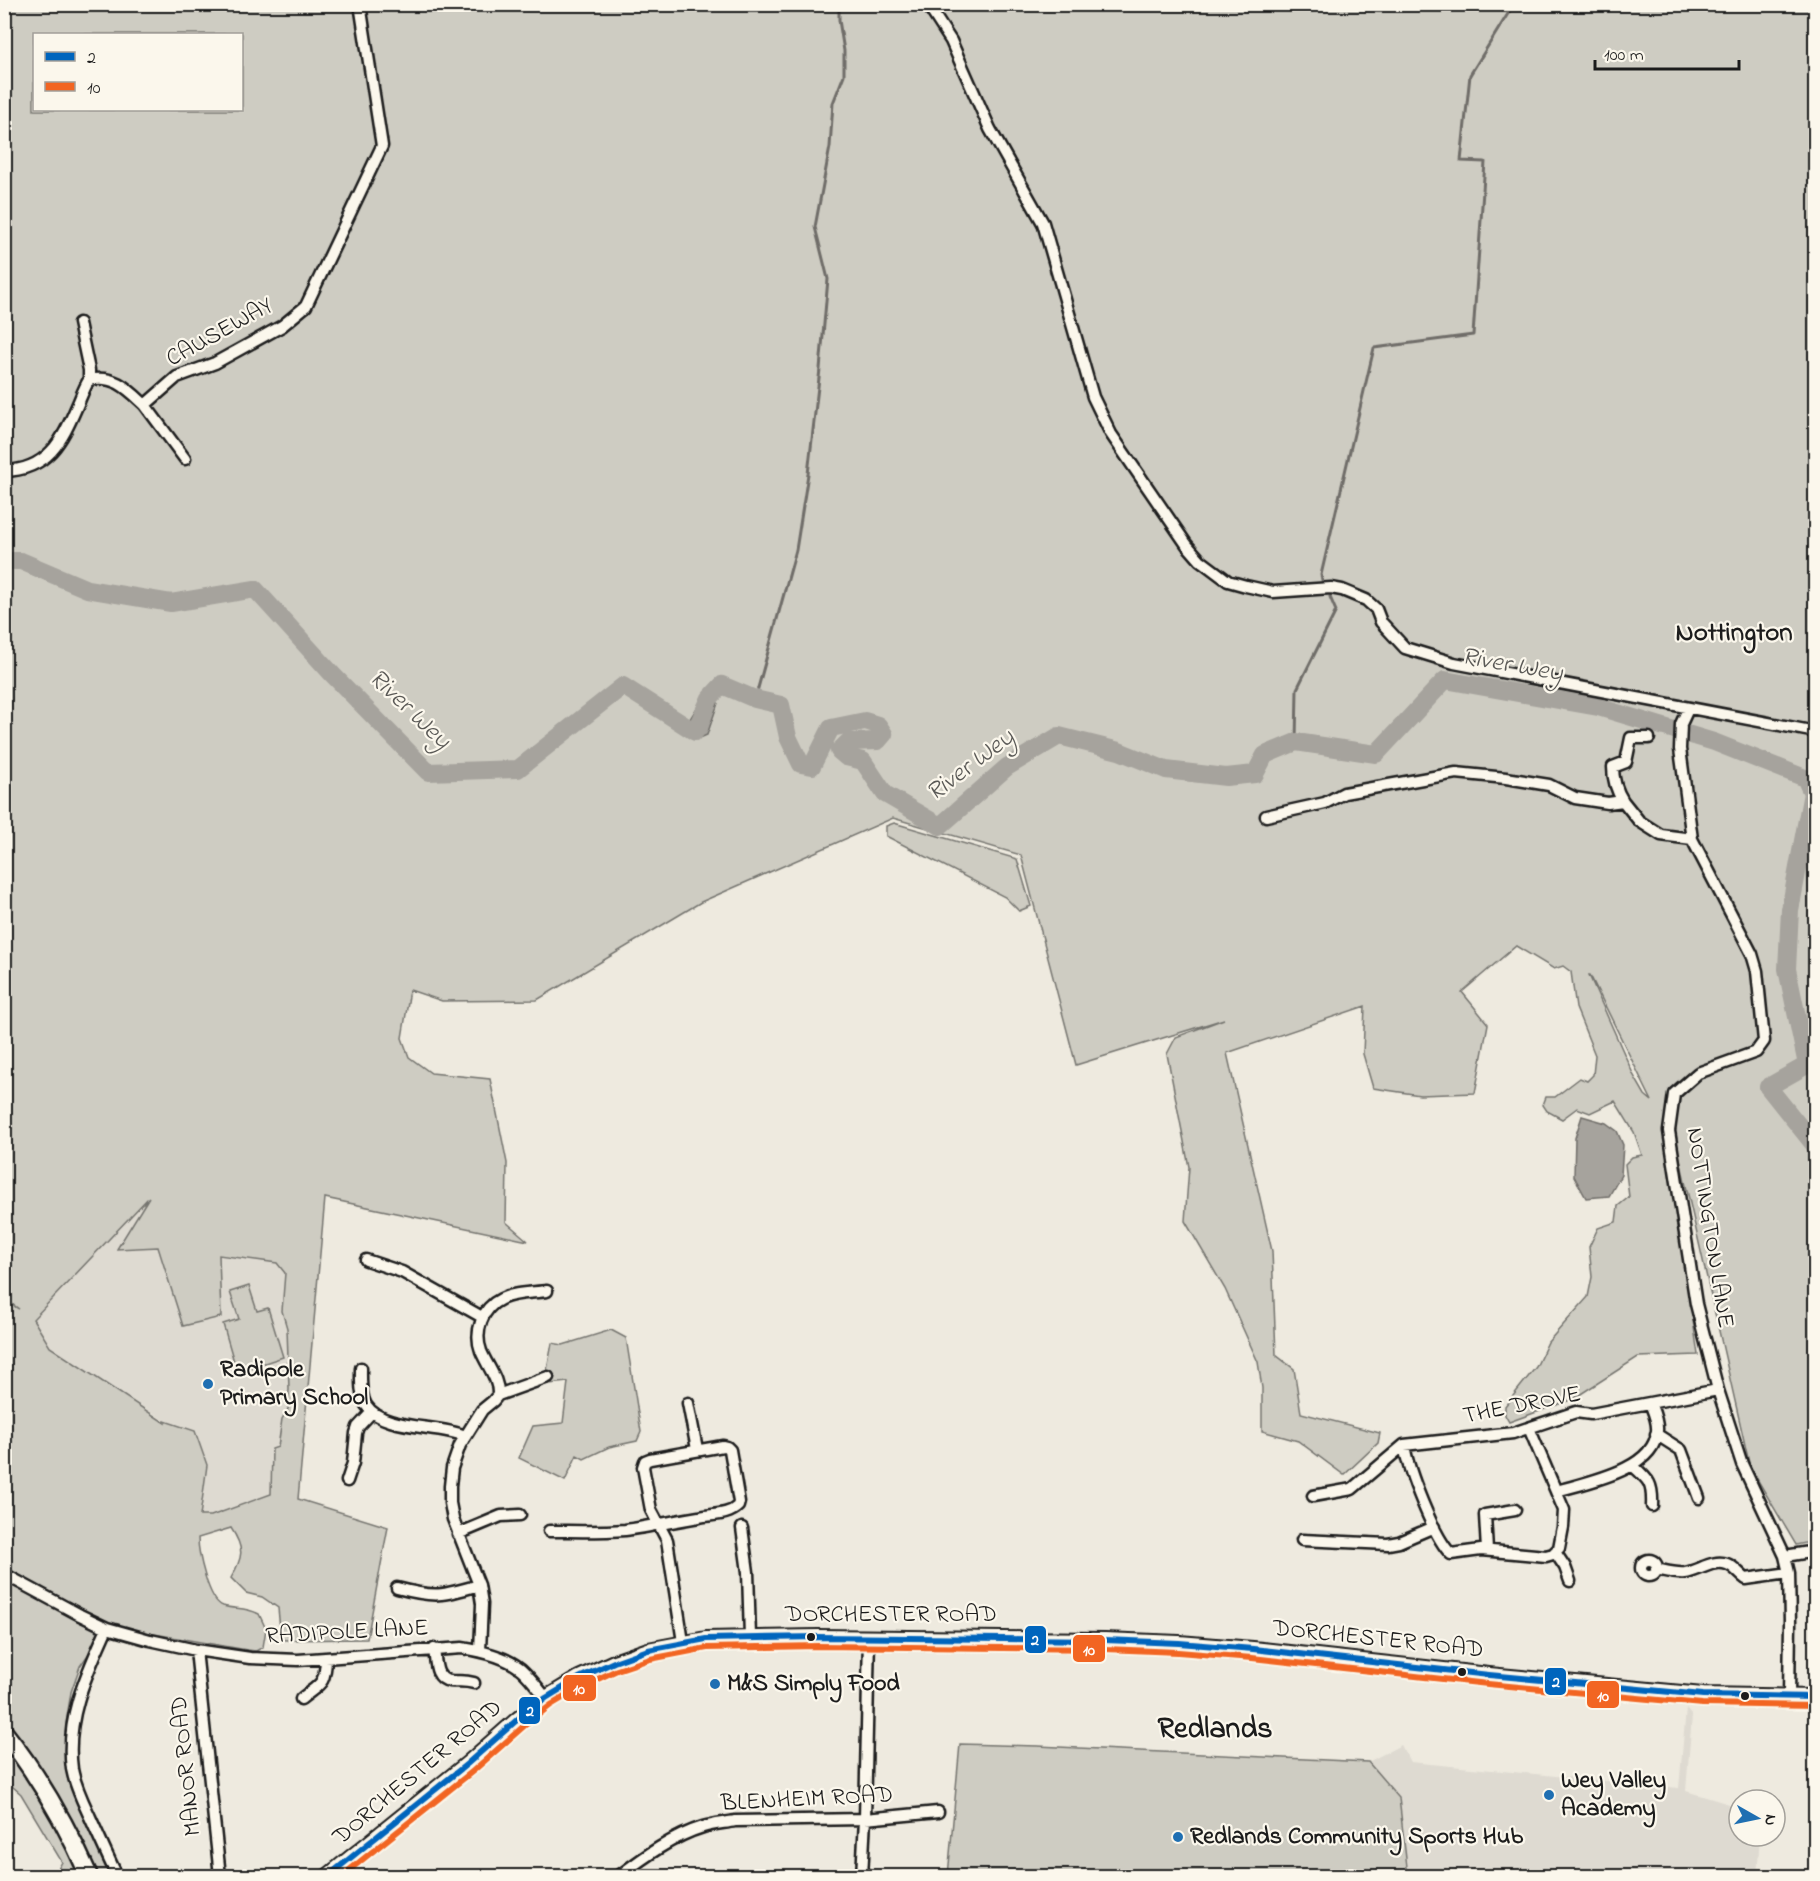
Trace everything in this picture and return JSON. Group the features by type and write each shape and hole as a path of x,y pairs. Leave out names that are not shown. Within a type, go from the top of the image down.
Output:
{"highway":[{"path":"4,1732 34,1774 64,1824 89,1876"}],"main road":[{"name":"DORCHESTER ROAD","path":"328,1876 546,1698 579,1678 614,1662 648,1650 706,1639 870,1637 1179,1643 1703,1695 1815,1697"}],"street":[{"name":"CAUSEWAY","path":"145,405 177,376 215,363 282,326 306,306 382,146 360,4"},
{"path":"927,4 951,41 990,129 1043,224 1093,397 1111,435 1187,545 1200,560 1228,581 1259,589 1288,592 1331,588 1342,590 1366,600 1376,609 1381,622 1405,648 1454,663 1815,732"},
{"path":"4,471 15,471 43,460 54,451 72,417 89,380 79,323"},
{"path":"89,380 100,377 125,387 145,405 185,459"},
{"name":"NOTTINGTON LANE","path":"1688,709 1681,724 1680,749 1692,839 1752,954 1757,971 1764,1041 1756,1052 1698,1073 1674,1094 1669,1131 1696,1304 1718,1390 1742,1464 1785,1556 1789,1574 1789,1697"},
{"path":"1649,738 1631,738 1626,762 1612,767 1618,794 1639,821 1660,835 1692,839"},
{"path":"1266,816 1325,803 1344,794 1456,773 1549,785 1575,798 1608,803 1623,801"},
{"path":"366,1260 402,1272 482,1317"},
{"path":"498,1395 499,1386 479,1344 479,1326 482,1317 488,1308 499,1299 547,1291"},
{"path":"361,1368 361,1384 365,1403 372,1412 398,1423 444,1430 465,1436"},
{"path":"480,1651 482,1604 479,1585 458,1534 450,1503 450,1486 456,1454 482,1410 498,1395 548,1377"},
{"name":"THE DROVE","path":"1404,1445 1513,1433 1576,1412 1591,1414 1718,1390"},
{"path":"688,1403 697,1449"},
{"path":"1557,1491 1622,1471 1638,1462 1654,1444 1656,1420 1650,1403"},
{"path":"347,1481 353,1463 358,1427 372,1412"},
{"path":"1404,1445 1406,1461 1442,1546 1451,1554 1487,1550 1546,1556 1559,1548 1564,1510 1529,1428"},
{"path":"1656,1434 1681,1450 1699,1498"},
{"path":"1313,1496 1352,1488 1404,1445"},
{"path":"549,1531 622,1530 658,1524 727,1513 738,1506 739,1502 730,1450 723,1446 697,1449 650,1459 645,1461 643,1467 651,1510 658,1524 667,1540 683,1642"},
{"path":"1632,1465 1645,1477 1653,1490 1652,1506"},
{"path":"1487,1550 1485,1515 1515,1510"},
{"path":"458,1534 501,1516 520,1515"},
{"path":"1302,1540 1400,1542 1434,1527"},
{"path":"742,1528 748,1572 750,1637"},
{"path":"1785,1556 1815,1551"},
{"path":"1555,1552 1565,1567 1570,1581"},
{"path":"1656,1569 1680,1573 1722,1563 1733,1567 1746,1579 1789,1574"},
{"name":"RADIPOLE LANE","path":"4,1574 80,1616 107,1628 150,1640 250,1658 298,1660 462,1648 480,1651 506,1660 520,1669 546,1698"},
{"path":"397,1588 438,1596 479,1585"},
{"path":"107,1628 83,1680 76,1707 71,1736 72,1771 82,1800 117,1876"},
{"path":"862,1876 870,1637"},
{"path":"434,1649 441,1677 450,1681 464,1680 474,1683"},
{"name":"MANOR ROAD","path":"196,1650 220,1876"},
{"path":"301,1699 320,1684 326,1676 326,1659"},
{"name":"BLENHEIM ROAD","path":"619,1876 649,1854 705,1827 735,1821 865,1819 938,1812"}],"shaded area":[{"path":"5,5 1815,5 1815,1541 1796,1545 1750,1467 1679,1155 1665,1127 1698,1355 1638,1357 1573,1399 1509,1422 1505,1415 1505,1406 1536,1367 1548,1342 1588,1297 1592,1277 1589,1247 1598,1228 1616,1222 1618,1206 1629,1197 1625,1164 1632,1157 1642,1155 1634,1132 1615,1101 1590,1113 1577,1108 1562,1119 1547,1111 1543,1105 1546,1097 1555,1097 1580,1078 1587,1081 1593,1075 1595,1055 1576,1008 1571,972 1563,966 1554,969 1516,946 1462,992 1488,1024 1475,1093 1420,1095 1373,1088 1363,1054 1365,1006 1227,1053 1272,1251 1276,1355 1294,1369 1301,1413 1380,1433 1378,1443 1344,1475 1298,1441 1262,1431 1262,1388 1258,1362 1225,1289 1185,1221 1189,1167 1167,1054 1176,1037 1224,1019 1076,1065 1021,855 893,818 701,902 537,1000 442,1001 410,990 402,1038 409,1057 431,1073 490,1079 507,1163 506,1222 528,1241 325,1198 298,1499 388,1527 367,1639 281,1640 278,1608 262,1597 246,1593 231,1578 241,1553 239,1542 231,1528 198,1538 205,1575 213,1595 223,1606 259,1614 266,1629 263,1647 256,1651 247,1650 137,1631 108,1624 88,1612 107,1628 80,1666 71,1692 66,1723 68,1772 113,1876 54,1876 62,1862 21,1794 5,1780 4,1300 19,1309 4,1298","holes":["1590,975 1652,1101 1645,1095 1634,1076","149,1197 117,1249 158,1247 183,1326 221,1317 219,1255 277,1263 285,1273 282,1311 287,1328 288,1409 282,1419 278,1447 272,1449 271,1494 211,1516 200,1516 207,1465 195,1431 165,1421 165,1423 50,1347 33,1319"]},
{"path":"704,696 711,697 718,703 707,735 698,739 685,727"},
{"path":"894,823 1017,859 1031,906 1019,911 1005,897 886,836 886,826"},
{"path":"1582,1116 1606,1123 1617,1131 1623,1145 1621,1175 1609,1196 1586,1198 1574,1176 1575,1138"},
{"name":"Radipole Primary School","path":"151,1193 320,1249 298,1499 184,1533 165,1421 50,1347 33,1319"},
{"path":"249,1286 257,1311 268,1308 283,1357 237,1372 223,1324 239,1319 230,1292"},
{"path":"611,1330 626,1338 641,1432 637,1441 609,1447 584,1459 577,1455 565,1481 519,1458 533,1426 563,1423 568,1382 549,1384 547,1370 552,1343 563,1345"},
{"name":"Wey Valley Academy","path":"1686,1709 1692,1716 1686,1791 1727,1803 1727,1848 1759,1848 1757,1876 1408,1876 1399,1798 1368,1762 1401,1745 1410,1762 1679,1788"},
{"name":"Redlands Community Sports Hub","path":"960,1744 1368,1762 1399,1798 1408,1876 948,1876"}],"waterway":[{"path":"755,699 796,550 808,474 828,279 815,227 830,147 833,103 844,75 839,4"},
{"path":"1322,580 1321,575 1374,348 1473,335 1485,162 1461,161 1470,75 1514,4"},
{"name":"River Wey","path":"4,561 21,561 87,589 171,603 255,589 333,675 428,772 518,769 623,686 695,732 710,698 722,685 755,699 781,705 788,737 801,764 812,766 831,728 865,721 878,725 884,734 878,741 848,742 839,751 846,757 863,761 885,794 940,826 1007,767 1059,736 1119,751 1166,770 1226,777 1255,774 1265,755 1296,742 1376,754 1445,680 1598,707 1714,742 1805,778 1812,793 1790,910 1787,969 1807,1065 1768,1087 1816,1147"},
{"path":"1296,742 1297,689 1336,611 1330,597"},
{"name":"River Wey","path":"1812,793 1816,796"}],"transit line":[{"name":"2","path":"328,1876 546,1698 579,1678 614,1662 648,1650 706,1639 818,1637 1179,1643 1703,1695 1816,1697"},
{"name":"10","path":"342,1876 551,1705 617,1670 650,1659 707,1648 818,1646 1178,1652 1702,1704 1816,1706"}],"place":[{"name":"Radipole Primary School","path":"208,1384"},
{"name":"M&S Simply Food","path":"715,1684"},
{"name":"Wey Valley Academy","path":"1549,1795"},
{"name":"Redlands Community Sports Hub","path":"1178,1837"}],"district":[{"name":"Nottington","path":"1734,633"},
{"name":"Redlands","path":"1215,1730"}]}
